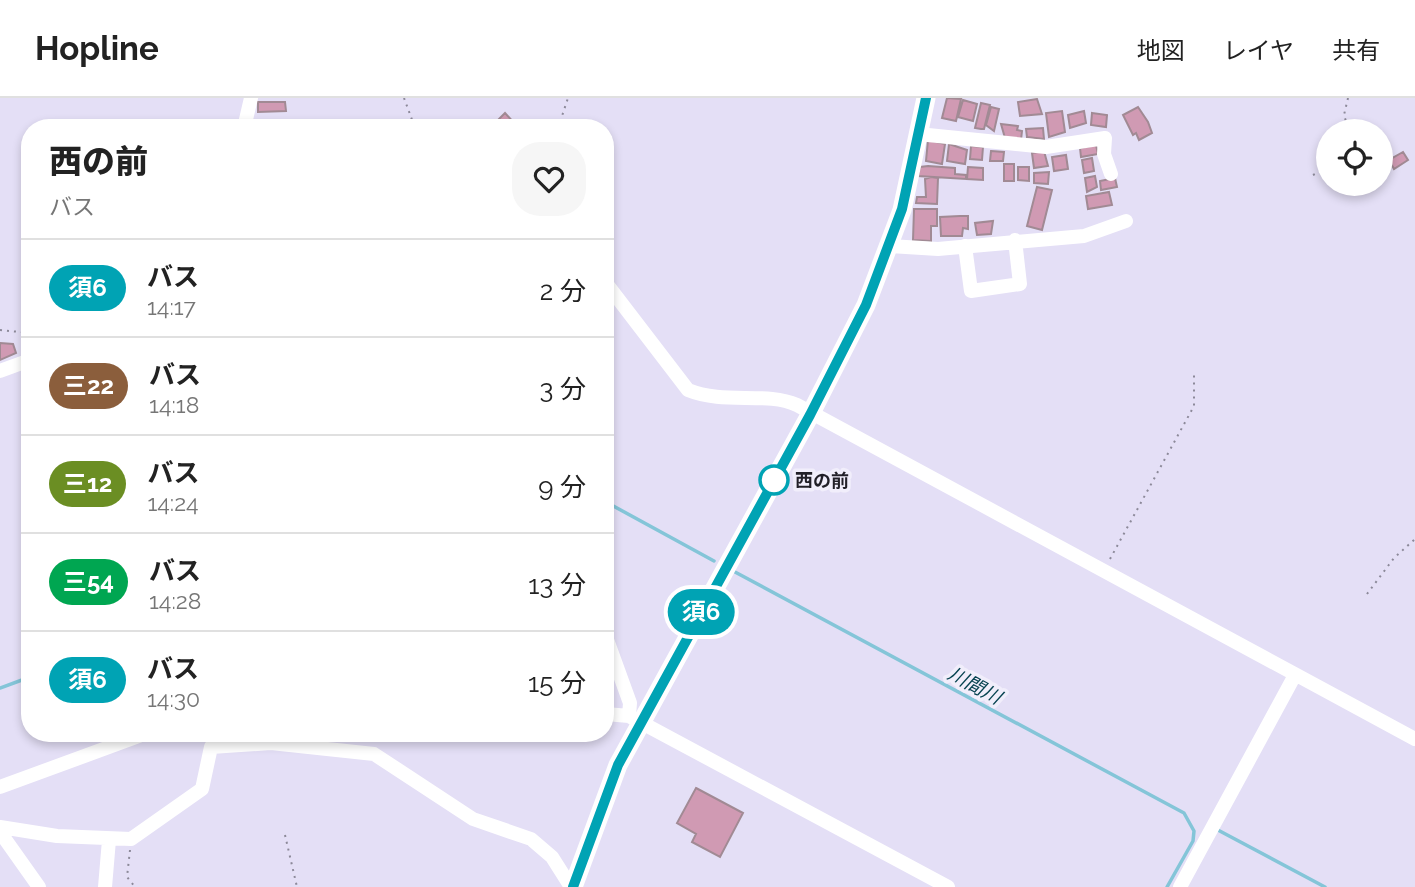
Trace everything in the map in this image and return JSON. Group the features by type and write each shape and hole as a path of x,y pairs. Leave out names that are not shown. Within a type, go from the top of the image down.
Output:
{"highway":[{"path":"572,887 634,720 810,415 866,305 890,246 926,98"}],"street":[{"path":"246,119 251,98"},
{"path":"918,134 1048,147 1105,138 1104,154 1111,174"},
{"path":"890,246 938,249 1015,240 1084,236 1126,221"},
{"path":"965,246 971,291 1020,284 1015,240"},
{"path":"614,293 688,390 701,395 742,400 784,400 1415,739"},
{"path":"0,371 21,363"},
{"path":"614,659 634,720"},
{"path":"1180,887 1295,675"},
{"path":"614,716 634,720 948,887"},
{"path":"0,787 122,742"},
{"path":"0,829 109,840 131,839 202,789 211,747 271,743 373,754 473,819 531,839 552,857 572,887"},
{"path":"0,829 39,887"},
{"path":"105,887 109,840"}],"path":[{"path":"404,98 412,119"},
{"path":"561,119 568,98"},
{"path":"1344,119 1343,115 1348,98"},
{"path":"0,330 21,332"},
{"path":"1103,572 1194,406 1194,372"},
{"path":"1367,594 1394,558 1415,539"},
{"path":"285,835 297,887"},
{"path":"131,839 127,877 135,887"}],"building":[{"path":"947,98 961,99 956,121 942,118"},
{"path":"1037,99 1042,114 1020,116 1018,102"},
{"path":"963,100 977,104 973,121 958,117"},
{"path":"258,102 285,102 286,111 258,112"},
{"path":"981,103 990,105 984,129 975,128"},
{"path":"991,107 999,109 994,131 986,125"},
{"path":"1138,107 1152,133 1139,140 1136,133 1133,135 1123,115"},
{"path":"1062,111 1065,132 1049,137 1046,113"},
{"path":"1084,111 1086,123 1070,128 1068,115"},
{"path":"505,113 510,119 499,119"},
{"path":"1092,113 1107,115 1106,127 1091,125"},
{"path":"1001,124 1018,126 1017,130 1022,131 1021,140 1005,138"},
{"path":"1043,128 1044,139 1027,137 1026,129"},
{"path":"928,140 945,144 942,164 926,161"},
{"path":"949,144 967,150 965,164 947,161"},
{"path":"1096,145 1098,154 1081,157 1080,148"},
{"path":"971,146 983,147 982,160 970,159"},
{"path":"991,151 1004,152 1003,161 990,161"},
{"path":"1044,151 1048,166 1034,168 1032,153"},
{"path":"1403,152 1408,160 1394,169 1393,158"},
{"path":"1066,155 1068,169 1054,171 1052,157"},
{"path":"1092,158 1094,171 1084,173 1082,160"},
{"path":"1004,164 1014,164 1014,181 1004,181"},
{"path":"920,167 955,168 955,174 966,175 966,179 918,176"},
{"path":"968,167 983,168 983,180 967,179"},
{"path":"1018,167 1029,167 1029,181 1018,180"},
{"path":"1049,172 1048,184 1034,183 1034,173"},
{"path":"1095,176 1097,187 1087,192 1085,178"},
{"path":"938,178 937,204 916,203 917,197 926,197 925,179"},
{"path":"1115,178 1117,187 1101,190 1100,181"},
{"path":"1037,187 1052,190 1042,230 1027,226"},
{"path":"1109,192 1112,205 1088,209 1086,196"},
{"path":"914,209 937,209 937,226 931,226 931,241 913,240"},
{"path":"968,216 968,229 963,228 962,236 941,236 940,217"},
{"path":"993,221 991,234 977,235 975,223"},
{"path":"0,343 13,344 16,353 0,360"},
{"path":"696,788 743,813 720,857 692,842 696,834 677,823"}],"waterway":[{"name":"川間川","path":"614,506 714,561"},
{"name":"川間川","path":"735,572 1184,813 1194,831 1193,841 1167,887"},
{"name":"川間川","path":"0,688 21,680"},
{"name":"川間川","path":"1216,829 1325,887"}],"bus line":[{"name":"須6","path":"573,887 618,765 810,415 866,305 902,209 926,98"}],"place":[{"name":"西の前","path":"774,480"}]}
